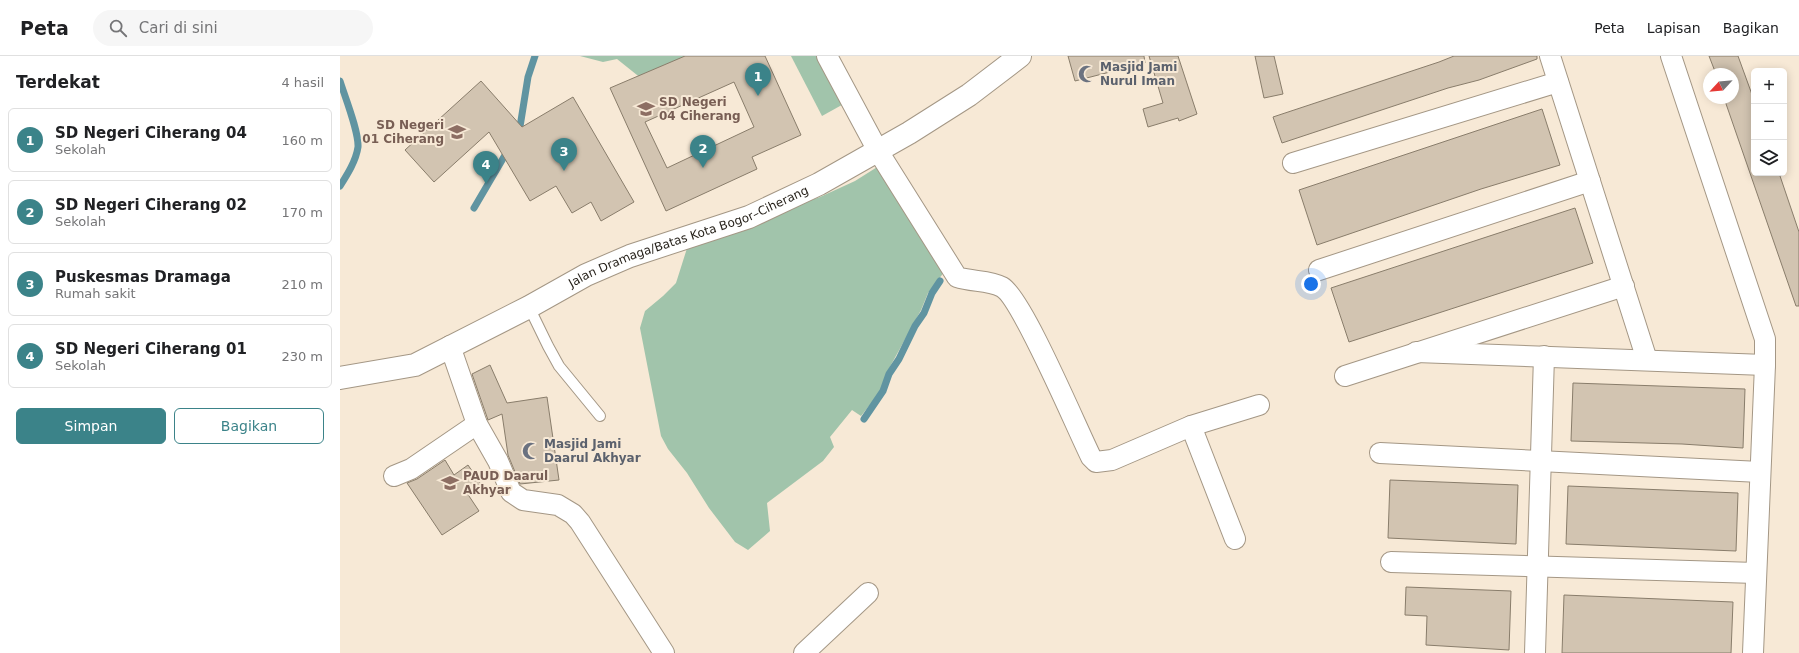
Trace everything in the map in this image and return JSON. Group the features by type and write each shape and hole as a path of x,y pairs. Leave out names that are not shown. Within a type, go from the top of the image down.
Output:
{"street":[{"path":"827,56 878,151 957,277 970,281 986,282 1003,288 1023,313 1091,457 1096,462 1112,460 1191,426 1259,405"},
{"name":"Jalan Dramaga/Batas Kota Bogor–Ciherang","path":"340,377 415,365 529,307 586,275 630,256 748,217 819,184 909,133 969,95 1020,56"},
{"path":"1550,56 1647,360"},
{"path":"1671,56 1764,339 1765,365 1753,653"},
{"path":"1293,163 1558,82"},
{"path":"1319,270 1590,181"},
{"path":"1344,376 1624,286"},
{"path":"450,346 477,424 498,461 514,496 523,500 558,505 573,514 580,522 664,653"},
{"path":"1416,352 1765,365"},
{"path":"1535,653 1544,356"},
{"path":"394,476 411,469 477,424"},
{"path":"1191,426 1235,539"},
{"path":"1380,453 1760,472"},
{"path":"1391,562 1756,573"},
{"path":"804,653 868,593"}],"lane":[{"path":"529,307 559,366 600,416"}],"green space":[{"path":"580,56 700,56 647,83 617,59 603,62"},
{"path":"791,56 837,56 858,96 822,116"},
{"path":"882,164 945,271 928,293 921,310 886,374 880,392 861,416 852,410 830,437 834,447 823,461 767,503 770,531 748,550 735,542 709,508 687,473 668,449 661,436 640,328 645,311 676,283 689,242 820,197 855,181"}],"building":[{"name":"SD Negeri 04 Ciherang","path":"685,56 765,56 801,135 752,157 757,169 666,211 610,88","holes":["734,82 754,127 667,168 645,122"]},
{"name":"Masjid Jami Nurul Iman","path":"1068,56 1144,56 1145,63 1075,81"},
{"path":"1149,56 1178,56 1197,114 1179,121 1178,118 1148,127 1143,109 1163,103"},
{"path":"1255,56 1274,56 1283,94 1264,98"},
{"path":"1454,56 1537,56 1537,59 1479,80 1448,88 1282,143 1273,117"},
{"path":"1709,56 1738,56 1751,92 1751,176 1726,104 1739,104 1739,68 1714,68"},
{"path":"481,81 522,127 573,97 634,202 601,221 591,202 572,213 556,186 530,201 489,132 434,182 405,150"},
{"path":"1542,109 1560,165 1481,189 1317,245 1299,190"},
{"path":"1751,176 1780,176 1799,232 1799,306 1796,306"},
{"path":"1575,208 1593,263 1349,342 1331,288"},
{"name":"Masjid Jami Daarul Akhyar","path":"490,365 507,403 547,397 559,480 520,484 508,455 502,414 488,420 472,374"},
{"path":"1573,383 1745,389 1743,448 1682,444 1571,441"},
{"path":"445,460 454,475 468,465 485,490 467,493 479,511 442,535 407,483 417,479"},
{"path":"1390,480 1518,485 1516,544 1388,538"},
{"path":"1568,486 1738,493 1736,551 1566,544"},
{"path":"1406,587 1511,591 1509,650 1426,645 1427,616 1405,615"},
{"path":"1564,595 1733,602 1731,653 1562,653"}],"waterway":[{"path":"519,133 528,77 535,56"},
{"path":"340,81 358,141 357,152 353,163 340,186"},
{"path":"474,208 508,150"},
{"path":"864,419 883,391 889,374 899,359 915,326 924,313 932,293 940,281"}],"place":[{"name":"Masjid Jami Nurul Iman","path":"1087,74"},
{"name":"SD Negeri Ciherang 04","path":"758,96"},
{"name":"SD Negeri 04 Ciherang","path":"646,109"},
{"name":"SD Negeri 01 Ciherang","path":"457,132"},
{"name":"SD Negeri Ciherang 02","path":"703,168"},
{"name":"Puskesmas Dramaga","path":"564,171"},
{"name":"SD Negeri Ciherang 01","path":"486,184"},
{"name":"Masjid Jami Daarul Akhyar","path":"531,451"},
{"name":"PAUD Daarul Akhyar","path":"450,483"}]}
